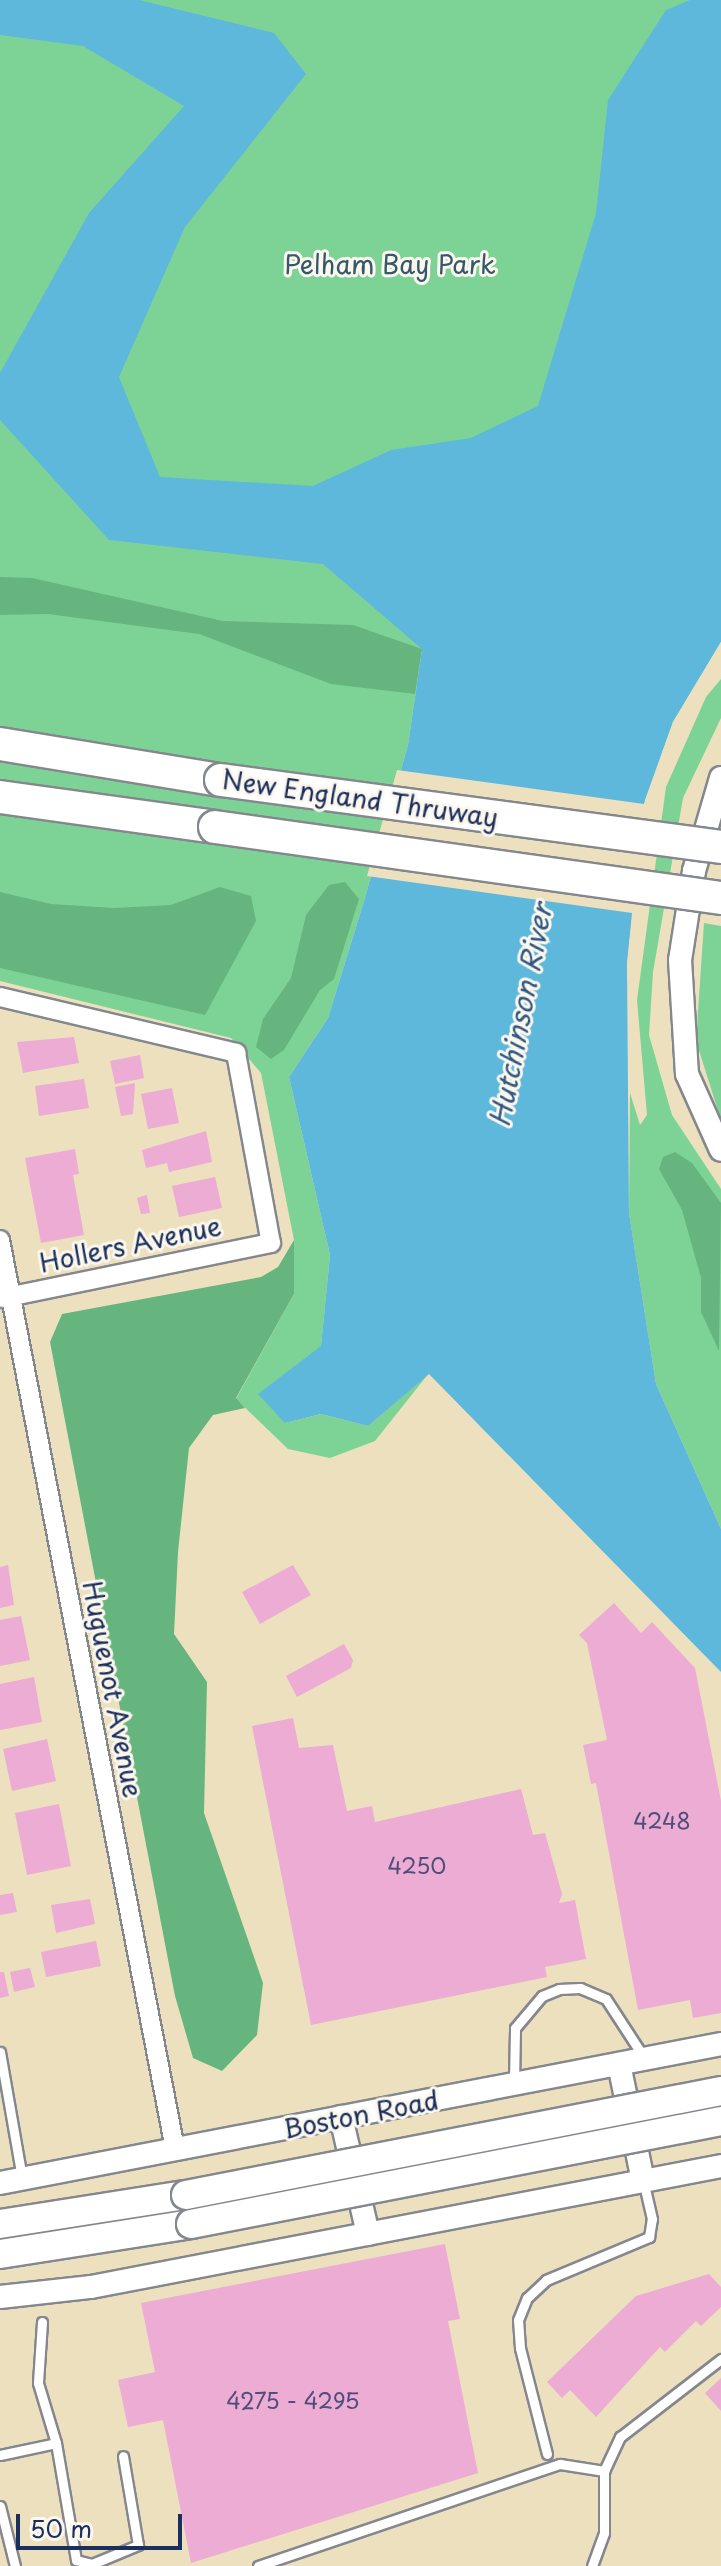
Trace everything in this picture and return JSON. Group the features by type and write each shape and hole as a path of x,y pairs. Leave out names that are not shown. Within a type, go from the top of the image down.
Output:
{"highway":[{"name":"New England Thruway","path":"0,744 221,780 721,847"},
{"name":"New England Thruway","path":"0,797 721,898"}],"main road":[{"name":"Boston Road","path":"0,2224 186,2195 721,2091"},
{"path":"0,2254 191,2224 721,2121"}],"street":[{"path":"721,778 682,925 680,1017 687,1074 721,1150"},
{"name":"Hollers Avenue","path":"0,997 236,1053 271,1243 6,1298"},
{"name":"Huguenot Avenue","path":"0,1240 6,1298 175,2149"},
{"name":"Boston Road","path":"11,2181 721,2044"},
{"path":"619,2064 643,2181"},
{"path":"341,2117 368,2234"},
{"path":"0,2297 91,2287 721,2166"}],"lane":[{"path":"514,2084 515,2028 542,1996 559,1989 580,1988 606,1999 645,2059"},
{"path":"0,2052 11,2181"},
{"path":"547,2454 520,2348 518,2320 527,2298 546,2280 649,2237 652,2219 643,2181"},
{"path":"42,2322 38,2383 56,2443 76,2560 92,2564 138,2545 123,2456"},
{"path":"592,2566 604,2533 604,2471 620,2437 721,2359"},
{"path":"0,2455 56,2443"},
{"path":"258,2566 560,2464 604,2471"},
{"path":"0,2506 15,2566"}],"green space":[{"name":"Pelham Bay Park","path":"0,0 721,0 721,158 422,649 408,745 328,1018 289,1077 330,1255 321,1346 285,1423 321,1414 368,1426 429,1373 375,1441 330,1458 288,1449 236,1399 294,1294 294,1240 261,1073 231,1038 0,981"},
{"path":"0,577 32,578 223,621 353,625 422,649 415,694 331,684 199,634 48,614 0,615"},
{"path":"721,679 721,718 683,798 653,972 649,1035 672,1115 721,1189 721,1529 656,1384 629,1213 630,1093 640,1125 647,1115 637,1000 666,787 706,697"},
{"path":"345,882 359,899 334,979 320,990 284,1050 271,1059 256,1047 263,1019 291,978 306,915 329,885"},
{"path":"220,887 251,896 256,921 205,1015 0,968 0,892 51,904 114,908 171,905"},
{"path":"704,923 721,926 721,1120 696,1041"},
{"path":"675,1152 692,1163 721,1203 719,1351 701,1312 701,1278 682,1210 659,1169 663,1157"},
{"path":"294,1240 294,1294 236,1398 245,1408 213,1415 189,1448 178,1552 174,1634 207,1682 204,1813 263,1983 257,2035 222,2071 193,2058 175,1996 50,1342 62,1314 261,1277 278,1267"}],"water":[{"name":"Hutchinson River","path":"0,0 139,0 274,33 306,74 185,227 119,377 160,477 313,486 391,450 471,438 538,406 596,213 608,100 666,10 690,0 721,0 721,642 673,722 645,800 627,964 629,1213 656,1384 721,1529 721,1672 429,1374 368,1426 321,1414 285,1423 258,1394 321,1346 330,1255 289,1077 328,1018 408,745 422,649 323,564 109,540 0,420 0,373 89,213 184,106 83,46 0,35"}],"pier":[{"path":"721,642 721,651 676,724 649,801 631,964 634,1105 627,964 632,913 367,876 397,770 644,804 673,722"}],"building":[{"path":"74,1037 79,1063 23,1073 17,1042"},
{"path":"140,1055 144,1078 115,1084 110,1061"},
{"path":"84,1079 89,1108 39,1116 35,1086"},
{"path":"135,1083 133,1114 121,1116 115,1087"},
{"path":"172,1088 179,1123 148,1129 141,1094"},
{"path":"206,1131 212,1162 169,1172 167,1163 146,1168 142,1150"},
{"path":"75,1149 79,1174 73,1175 84,1235 41,1243 25,1158"},
{"path":"215,1177 222,1208 179,1217 172,1186"},
{"path":"147,1195 150,1213 141,1214 137,1198"},
{"path":"8,1565 14,1605 0,1608 0,1567"},
{"path":"293,1565 311,1595 260,1624 242,1592"},
{"path":"614,1603 641,1633 652,1622 695,1668 721,1801 721,2013 693,2018 690,2000 638,2010 596,1783 591,1784 583,1745 607,1740 587,1643 579,1635"},
{"path":"21,1616 30,1660 0,1666 0,1620"},
{"path":"344,1644 353,1660 351,1668 297,1697 286,1676"},
{"path":"34,1677 42,1722 0,1730 0,1684"},
{"path":"293,1718 299,1748 333,1745 347,1811 372,1806 375,1822 521,1789 533,1835 545,1833 562,1894 559,1903 575,1900 586,1959 545,1967 547,1977 311,2025 252,1726"},
{"path":"47,1739 56,1781 12,1791 3,1749"},
{"path":"59,1804 71,1866 27,1875 15,1813"},
{"path":"13,1893 17,1912 0,1915 0,1895"},
{"path":"90,1899 95,1924 56,1933 51,1905"},
{"path":"96,1941 101,1966 46,1977 41,1952"},
{"path":"30,1968 35,1987 14,1992 10,1972"},
{"path":"0,1972 4,1972 9,1996 0,1998"},
{"path":"445,2244 460,2319 448,2321 478,2473 191,2563 163,2420 128,2427 118,2380 155,2372 141,2303"},
{"path":"709,2274 721,2287 721,2307 701,2326 696,2321 665,2352 660,2347 596,2417 570,2390 562,2398 547,2382 636,2296"},
{"path":"721,2378 721,2411 705,2393"}]}
